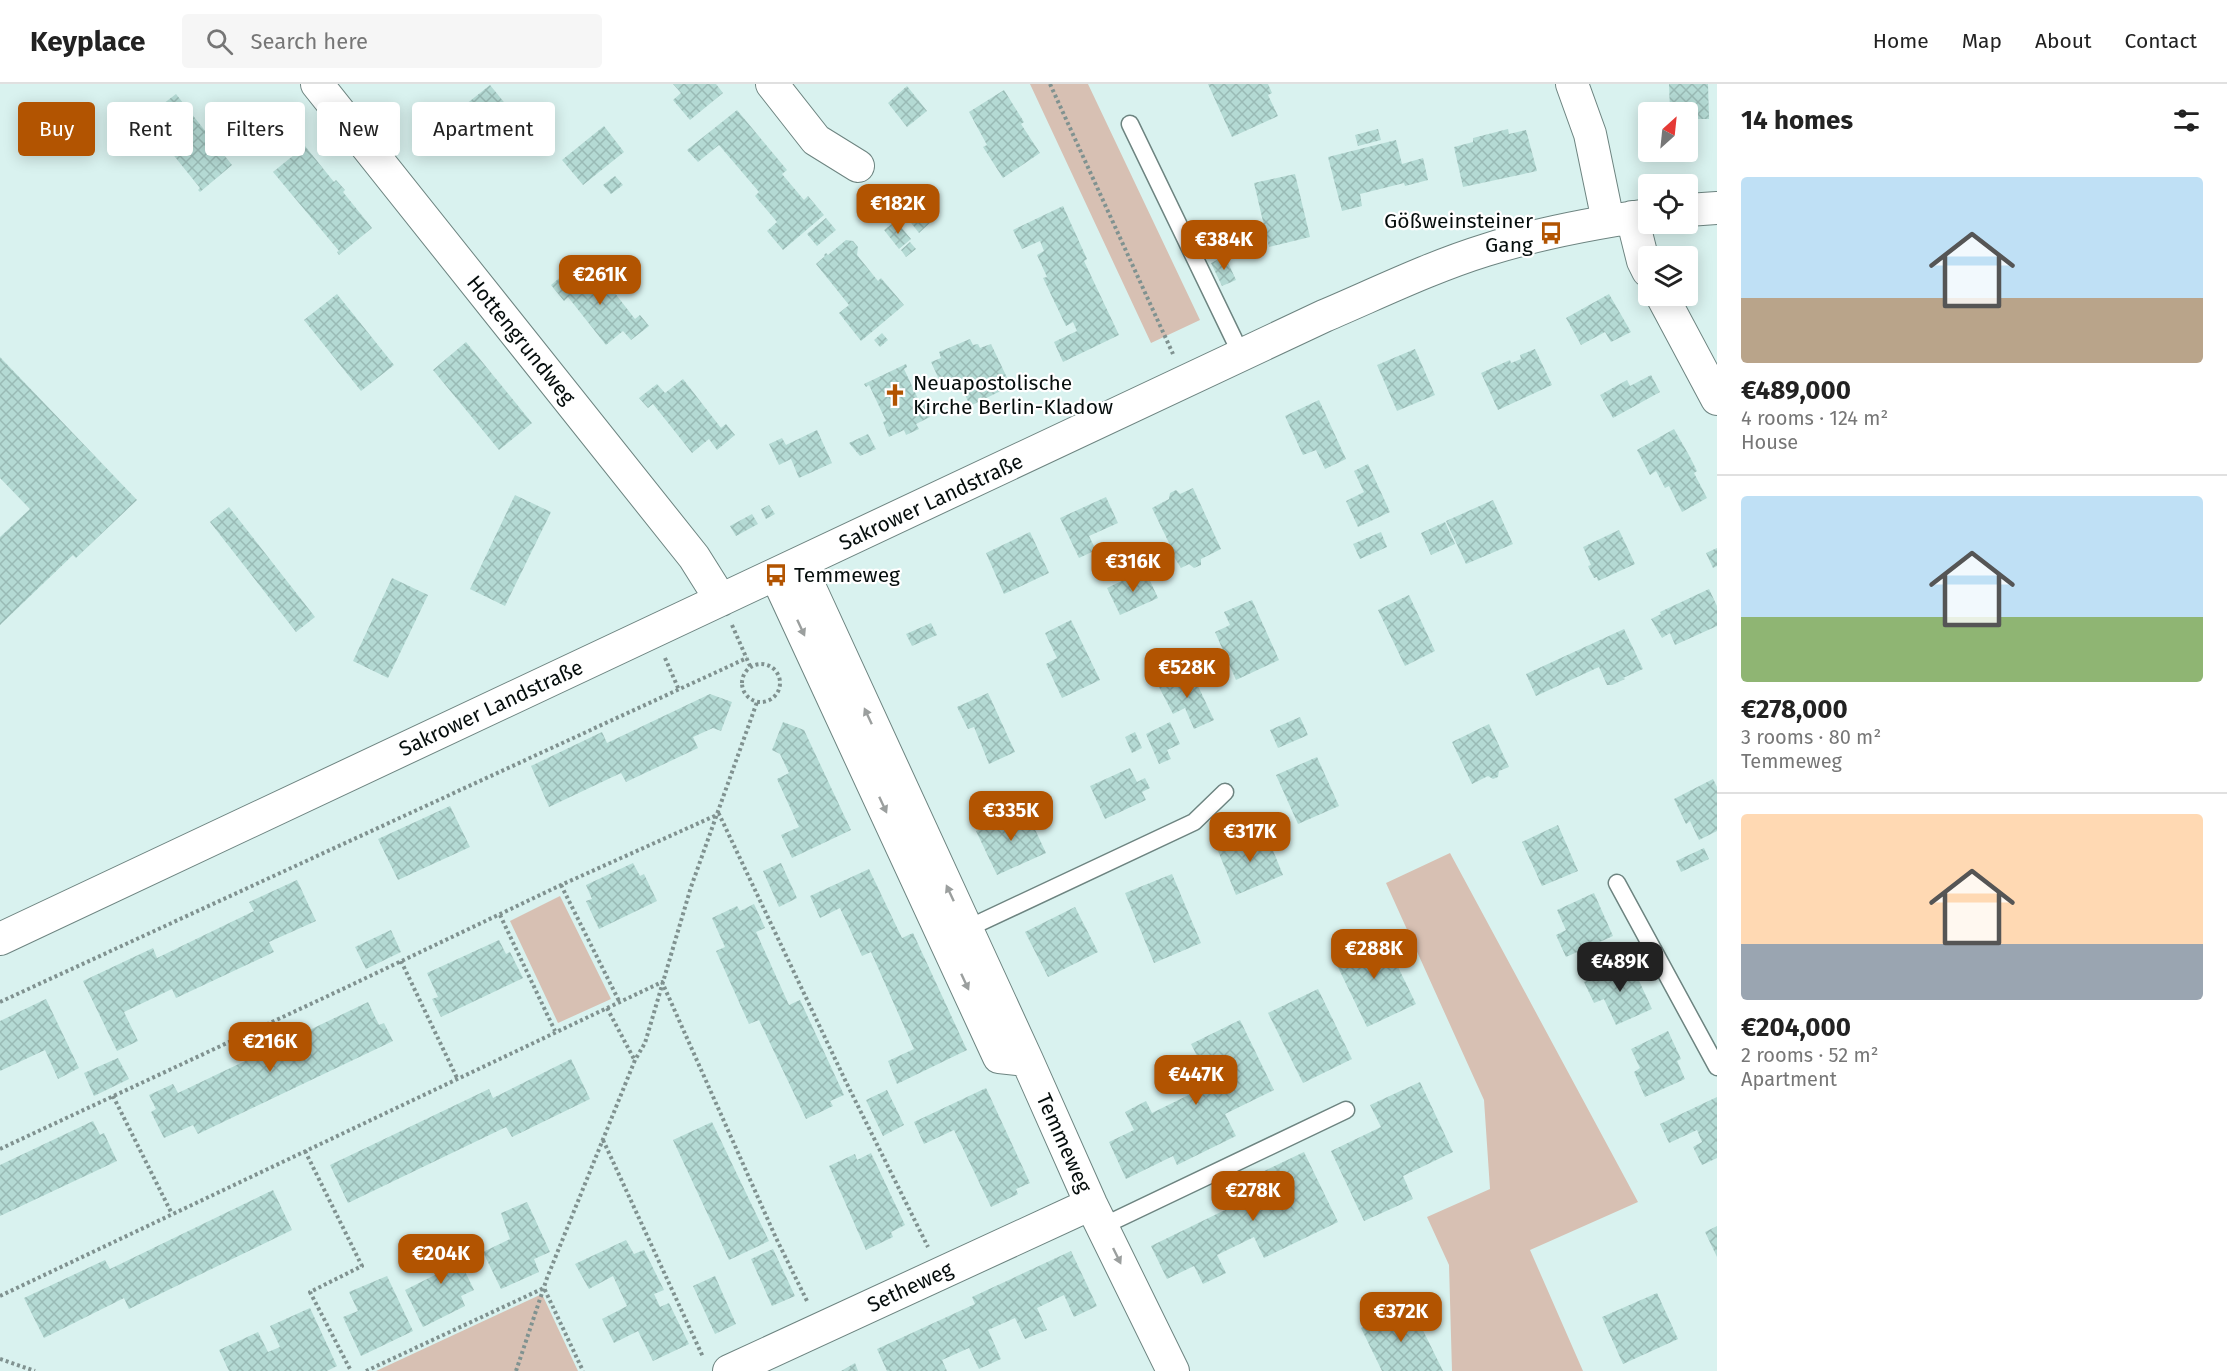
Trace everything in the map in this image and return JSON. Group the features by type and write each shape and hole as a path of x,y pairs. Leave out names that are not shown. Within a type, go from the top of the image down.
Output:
{"street":[{"name":"Hottengrundweg","path":"316,84 694,557 721,600"},
{"path":"772,84 816,140 858,166"},
{"path":"1572,84 1590,134 1630,218 1638,246"},
{"path":"1698,209 1717,208"},
{"name":"Sakrower Landstraße","path":"0,939 1186,381 1406,280 1485,250 1630,218"},
{"path":"1667,306 1717,399"},
{"name":"Temmeweg","path":"787,570 956,933 1028,1060 1097,1215 1173,1371"},
{"name":"Setheweg","path":"718,1368 821,1328 941,1272 1097,1215"}],"lane":[{"path":"1130,124 1242,356"},
{"path":"956,933 1194,822 1225,792"},
{"path":"1617,883 1717,1067"},
{"path":"1097,1215 1346,1110"}],"path":[{"path":"1050,84 1186,381"},
{"path":"721,600 750,666"},
{"path":"662,652 680,690"},
{"path":"0,1002 747,658"},
{"path":"771,665 780,677 779,692 768,702 753,700 743,689 745,672 750,666 771,665"},
{"path":"516,1371 544,1288 635,1060 645,1043 691,886 719,814 757,702"},
{"path":"0,1149 561,885 719,814"},
{"path":"719,814 856,1101 941,1272"},
{"path":"561,885 619,1001"},
{"path":"500,915 555,1031"},
{"path":"401,962 457,1078"},
{"path":"0,1296 662,982"},
{"path":"662,982 776,1238 821,1328"},
{"path":"607,1008 635,1060"},
{"path":"113,1096 172,1214"},
{"path":"603,1139 718,1368"},
{"path":"305,1151 362,1266 310,1292 351,1371"},
{"path":"366,1371 544,1288"},
{"path":"544,1288 583,1371"},
{"path":"0,1359 35,1371"}],"shaded area":[{"path":"1030,84 1088,84 1200,320 1151,343"},
{"path":"1450,853 1638,1202 1530,1250 1583,1371 1452,1371 1449,1265 1427,1217 1490,1189 1484,1100 1386,883"},
{"path":"560,896 611,999 558,1023 510,921"},
{"path":"542,1294 578,1371 376,1371"}],"building":[{"path":"673,84 716,84 723,93 690,120 673,100 681,93"},
{"path":"1208,84 1268,84 1272,93 1268,95 1278,116 1232,137"},
{"path":"1669,84 1708,84 1709,119 1698,119 1698,102 1670,102"},
{"path":"490,85 504,102 469,102"},
{"path":"907,86 927,111 907,127 888,103"},
{"path":"1004,90 1024,122 1021,124 1040,153 1003,178 983,147 987,145 969,112"},
{"path":"176,94 182,102 166,102"},
{"path":"737,110 787,170 782,174 804,200 808,196 824,215 783,250 767,231 777,222 755,196 759,192 719,145 698,162 687,150"},
{"path":"193,116 205,131 205,156 225,156 232,165 200,192 198,190 200,188 174,156 193,156"},
{"path":"604,126 624,152 583,185 562,160"},
{"path":"1378,129 1381,140 1358,146 1355,135"},
{"path":"1508,129 1509,134 1526,130 1537,171 1463,187 1454,147 1473,142 1473,138"},
{"path":"1396,140 1402,164 1423,158 1428,180 1405,186 1404,183 1360,194 1362,206 1342,211 1328,157"},
{"path":"305,146 334,182 336,180 345,190 343,192 372,228 339,255 337,252 339,251 273,172 293,156 305,156"},
{"path":"1295,174 1310,237 1269,247 1254,183"},
{"path":"615,176 623,185 611,194 603,185"},
{"path":"916,204 931,222 919,233 904,214"},
{"path":"1063,206 1087,259 1084,261 1119,335 1063,362 1054,342 1077,331 1073,322 1066,326 1043,278 1047,277 1037,255 1044,251 1040,241 1022,249 1013,230"},
{"path":"826,218 836,230 817,246 807,234"},
{"path":"896,221 911,239 899,249 884,230"},
{"path":"846,240 853,241 858,247 857,255 878,281 881,278 904,305 861,341 839,313 849,305 816,264 826,253 828,255"},
{"path":"910,242 916,249 906,257 901,250"},
{"path":"1225,256 1236,280 1222,286 1211,263"},
{"path":"569,270 580,284 597,270 635,319 640,315 649,326 631,340 623,331 606,345 568,297 564,301 551,285"},
{"path":"337,294 394,365 361,391 304,320"},
{"path":"1609,294 1631,332 1611,342 1605,332 1581,345 1566,318"},
{"path":"882,333 888,340 880,347 874,340"},
{"path":"970,339 973,345 978,344 980,348 991,344 1011,386 970,406 959,381 943,388 931,362 941,358 939,352"},
{"path":"466,342 532,423 499,450 433,370"},
{"path":"1415,349 1435,395 1397,411 1377,365"},
{"path":"1535,349 1552,385 1498,410 1481,373 1510,360 1511,363 1521,359 1520,355"},
{"path":"0,357 137,500 76,558 73,555 0,625 0,537 30,509 0,478"},
{"name":"Neuapostolische Kirche Berlin-Kladow","path":"906,364 907,367 904,369 921,405 924,403 930,417 916,424 919,429 906,435 904,430 889,437 883,422 886,421 869,385 866,387 864,384"},
{"path":"1651,375 1660,392 1613,418 1600,395 1627,380 1630,386"},
{"path":"683,379 721,428 726,424 735,435 717,450 709,439 692,453 653,404 648,408 639,398 657,384 665,393"},
{"path":"1319,400 1346,459 1325,469 1316,450 1303,455 1285,416"},
{"path":"1674,429 1697,471 1694,473 1707,498 1682,512 1669,486 1665,488 1656,471 1650,475 1637,450"},
{"path":"817,430 832,463 799,478 791,459 779,465 769,444 782,438 786,445"},
{"path":"868,434 876,449 860,456 849,443"},
{"path":"1368,464 1390,512 1358,527 1346,501 1364,492 1354,471"},
{"path":"1193,488 1221,549 1201,559 1201,565 1194,568 1189,564 1181,568 1169,549 1169,543 1152,508 1169,499 1170,493 1176,490 1180,494"},
{"path":"515,495 551,512 505,606 470,589"},
{"path":"1106,497 1118,523 1089,536 1096,550 1079,558 1060,518"},
{"path":"1493,500 1513,544 1466,564 1446,521"},
{"path":"769,505 775,514 766,519 761,509"},
{"path":"229,507 315,617 296,632 210,522"},
{"path":"752,514 758,524 736,536 730,526"},
{"path":"1445,522 1455,544 1431,555 1421,533"},
{"path":"1619,530 1635,564 1598,581 1588,566 1591,565 1583,547"},
{"path":"1030,532 1049,573 1004,594 986,553"},
{"path":"1381,532 1387,547 1360,559 1353,544"},
{"path":"1717,548 1717,566 1713,568 1706,553"},
{"path":"1145,570 1158,598 1120,615 1107,588"},
{"path":"392,578 428,595 388,678 353,661"},
{"path":"1709,589 1717,606 1717,626 1675,645 1670,633 1662,638 1651,619 1661,614 1660,612"},
{"path":"1409,595 1435,651 1405,666 1378,610"},
{"path":"1252,600 1279,660 1236,680 1215,632 1230,625 1224,612"},
{"path":"1071,620 1100,680 1062,698 1046,664 1057,658 1045,633"},
{"path":"931,623 937,635 912,646 906,634"},
{"path":"1624,629 1643,669 1612,685 1607,685 1599,667 1536,696 1526,674"},
{"path":"1191,671 1214,720 1194,729 1185,708 1173,714 1159,687"},
{"path":"988,693 1015,752 989,764 974,727 968,729 957,707"},
{"path":"710,694 732,702 721,731 713,728 693,737 698,748 626,782 621,773 549,807 531,766 602,732 607,743"},
{"path":"1300,717 1308,735 1278,748 1270,730"},
{"path":"783,722 804,730 851,830 792,858 781,835 799,827 777,779 789,773 780,754 772,750"},
{"path":"1170,722 1180,744 1167,750 1171,759 1159,764 1146,734"},
{"path":"1489,724 1509,767 1499,771 1498,777 1493,779 1488,776 1472,784 1452,742"},
{"path":"1135,732 1142,748 1132,753 1125,737"},
{"path":"1317,757 1339,806 1298,824 1276,775"},
{"path":"1130,768 1137,782 1145,778 1150,788 1142,792 1146,800 1105,819 1090,786"},
{"path":"1713,779 1717,787 1717,831 1699,840 1690,821 1686,824 1674,799"},
{"path":"450,806 470,847 398,880 378,839"},
{"path":"1025,808 1046,853 997,875 976,831"},
{"path":"1558,825 1578,871 1542,886 1522,842"},
{"path":"1265,831 1283,875 1236,895 1218,851"},
{"path":"1704,848 1709,859 1681,872 1676,861"},
{"path":"633,863 640,876 644,874 657,901 599,929 586,901 592,899 586,885"},
{"path":"781,863 797,898 779,907 763,871"},
{"path":"869,869 902,938 913,933 967,1050 897,1084 888,1061 914,1049 871,952 862,956 840,908 820,918 810,896"},
{"path":"1172,874 1201,943 1154,963 1125,893"},
{"path":"297,880 316,921 269,942 274,952 176,998 172,989 124,1012 138,1041 117,1051 83,981 153,948 157,958 254,911 249,902"},
{"path":"1594,893 1613,936 1566,957 1556,935 1566,930 1557,910"},
{"path":"754,904 765,928 756,932 789,1005 800,1000 844,1095 830,1101 833,1106 806,1119 759,1020 749,1024 716,951 725,947 712,918 737,906 740,911"},
{"path":"1075,907 1098,952 1048,977 1025,932"},
{"path":"391,930 401,952 366,969 355,947"},
{"path":"1382,934 1416,1004 1367,1027 1333,957"},
{"path":"499,940 506,954 510,952 523,978 441,1017 432,999 438,997 427,973"},
{"path":"1630,961 1652,1009 1616,1025 1604,999 1594,1003 1584,982"},
{"path":"1318,989 1352,1059 1303,1083 1268,1013"},
{"path":"46,999 79,1068 58,1079 45,1050 0,1071 0,1021"},
{"path":"368,1002 379,1025 384,1023 393,1041 198,1134 193,1125 164,1138 151,1112 156,1109 149,1095 173,1084 178,1093"},
{"path":"1240,1020 1274,1090 1225,1114 1236,1136 1177,1165 1173,1156 1126,1179 1109,1142 1134,1130 1125,1112 1146,1101 1152,1113 1211,1084 1191,1044"},
{"path":"1668,1031 1681,1059 1677,1061 1685,1079 1645,1097 1634,1072 1640,1068 1631,1049"},
{"path":"118,1058 129,1079 94,1096 84,1073"},
{"path":"571,1059 590,1099 512,1137 506,1127 348,1203 330,1165 489,1089 493,1098"},
{"path":"1420,1082 1453,1152 1403,1176 1413,1199 1364,1221 1331,1151 1381,1127 1370,1105"},
{"path":"986,1088 1030,1183 1016,1189 1018,1194 991,1207 954,1130 924,1144 914,1122"},
{"path":"887,1090 904,1125 883,1136 866,1100"},
{"path":"1717,1097 1717,1158 1702,1165 1693,1147 1702,1142 1697,1130 1669,1143 1660,1124"},
{"path":"93,1121 100,1135 104,1133 117,1161 0,1216 0,1165"},
{"path":"712,1122 769,1241 729,1260 673,1140"},
{"path":"1304,1152 1338,1222 1264,1258 1254,1237 1217,1255 1226,1273 1203,1284 1194,1266 1167,1279 1151,1246 1262,1192 1254,1176"},
{"path":"871,1153 905,1225 891,1232 893,1237 866,1250 829,1166 855,1154 857,1160"},
{"path":"273,1190 292,1230 129,1309 124,1298 44,1338 24,1298 105,1260 110,1269"},
{"path":"527,1202 550,1252 534,1259 539,1272 501,1289 483,1252 510,1239 501,1213"},
{"path":"1717,1226 1717,1257 1705,1232"},
{"path":"449,1238 474,1290 461,1296 465,1306 423,1327 405,1290 437,1274 424,1249"},
{"path":"626,1240 634,1254 644,1250 664,1290 654,1294 660,1307 669,1303 689,1344 653,1361 638,1331 614,1343 602,1319 627,1306 613,1276 589,1289 575,1264"},
{"path":"773,1249 795,1296 772,1306 751,1259"},
{"path":"1071,1251 1097,1306 1074,1317 1064,1295 1037,1308 1047,1330 1025,1339 1015,1318 988,1330 1001,1359 979,1369 969,1348 942,1360 947,1371 887,1371 877,1349 975,1304 972,1297"},
{"path":"387,1276 413,1331 361,1356 343,1317 358,1311 349,1292"},
{"path":"715,1276 736,1324 715,1334 693,1286"},
{"path":"1657,1293 1678,1339 1623,1364 1602,1317"},
{"path":"1410,1304 1443,1371 1382,1371 1361,1328"},
{"path":"310,1308 337,1366 327,1371 229,1371 219,1350 258,1332 268,1352 280,1347 270,1326"},
{"path":"855,1363 858,1371 841,1371"}],"place":[{"name":"Gößweinsteiner Gang","path":"1551,233"},
{"name":"Neuapostolische Kirche Berlin-Kladow","path":"895,395"},
{"name":"Temmeweg","path":"776,575"}]}
